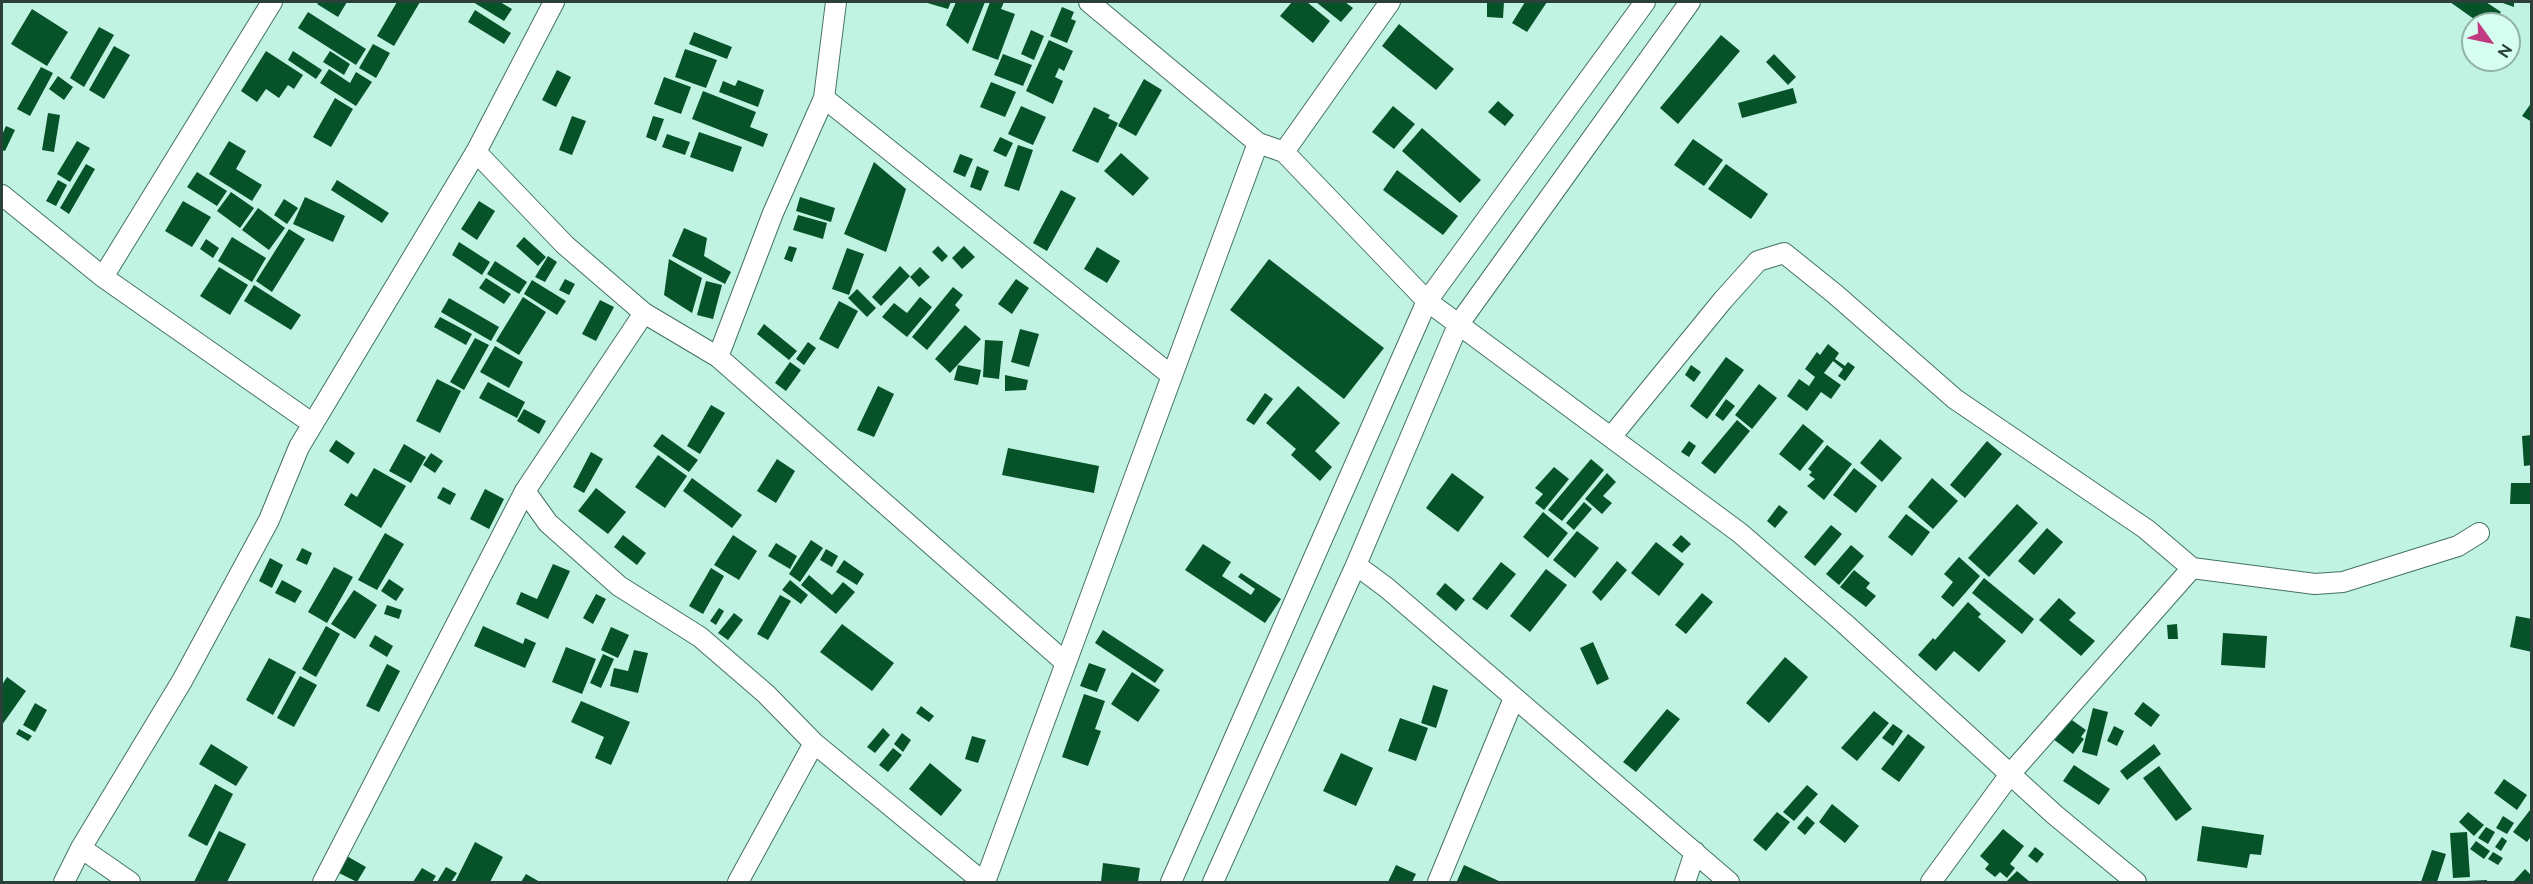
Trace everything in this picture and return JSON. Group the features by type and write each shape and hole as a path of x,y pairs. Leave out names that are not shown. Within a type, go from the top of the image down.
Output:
{"street":[{"path":"103,278 272,2"},
{"path":"64,882 81,848 182,681 269,520 299,447 476,152 554,2"},
{"path":"718,357 772,213 824,98 836,2"},
{"path":"1089,2 1258,143 1284,152 1427,301 1740,533 2055,814 2136,882"},
{"path":"1284,152 1390,2"},
{"path":"1170,882 1427,301 1645,2"},
{"path":"1213,882 1356,565 1458,325 1690,2"},
{"path":"824,98 1172,376"},
{"path":"525,491 548,523 610,578 700,638 766,694 814,743 984,882 1258,143"},
{"path":"476,152 565,245 644,313 718,357 1066,663"},
{"path":"2,195 103,278 313,424"},
{"path":"1611,437 1723,300 1758,261 1784,253 1835,294 1955,399 2146,529 2192,568 2315,584 2343,582 2458,546 2479,533"},
{"path":"322,882 525,491 644,313"},
{"path":"1356,565 1387,588 1729,882"},
{"path":"1930,882 2011,773 2192,568"},
{"path":"1438,882 1514,698"},
{"path":"738,882 814,743"},
{"path":"81,848 130,882"},
{"path":"1685,882 1695,852"}],"building":[{"path":"319,2 347,2 338,17 317,4"},
{"path":"397,2 420,2 394,46 377,36"},
{"path":"473,2 500,2 512,9 504,21"},
{"path":"924,2 951,2 948,9"},
{"path":"956,2 985,2 968,44 946,25"},
{"path":"990,2 1004,2 1001,9 1015,14 998,60 972,50"},
{"path":"1292,2 1307,2 1330,21 1313,43 1280,16"},
{"path":"1316,2 1345,2 1353,8 1341,22"},
{"path":"1487,2 1504,2 1503,18 1487,17"},
{"path":"1525,2 1547,2 1527,32 1512,23"},
{"path":"2450,2 2486,2 2501,12 2464,12"},
{"path":"2500,2 2514,2 2514,7"},
{"path":"1062,7 1074,12 1071,19 1076,21 1067,43 1050,36"},
{"path":"32,9 68,32 47,66 11,44"},
{"path":"475,10 511,33 504,44 468,22"},
{"path":"308,12 366,49 356,65 298,28"},
{"path":"1399,24 1454,69 1436,90 1382,46"},
{"path":"99,27 114,35 84,87 70,78"},
{"path":"1031,30 1044,36 1034,60 1021,54"},
{"path":"694,32 732,47 727,59 689,44"},
{"path":"1721,35 1740,51 1678,124 1660,108"},
{"path":"1049,40 1073,51 1064,71 1059,68 1055,77 1063,81 1053,104 1026,91"},
{"path":"373,44 390,53 376,78 359,68"},
{"path":"114,46 130,55 104,99 89,90"},
{"path":"685,49 717,60 706,88 675,77"},
{"path":"266,51 303,75 294,89 288,85 279,98 266,89 257,102 241,91"},
{"path":"293,51 322,70 316,79 288,60"},
{"path":"330,51 350,64 344,75 323,62"},
{"path":"1003,54 1032,65 1023,86 994,75"},
{"path":"1774,54 1796,77 1788,85 1766,62"},
{"path":"41,67 53,73 30,116 17,109"},
{"path":"329,69 350,83 356,72 372,82 356,106 320,83"},
{"path":"557,70 571,77 556,107 542,100"},
{"path":"58,76 73,87 64,100 49,89"},
{"path":"664,77 691,87 681,114 654,104"},
{"path":"1144,79 1162,90 1136,136 1118,126"},
{"path":"738,80 764,90 758,107 719,92 723,81 735,86"},
{"path":"991,82 1016,92 1005,117 980,107"},
{"path":"1793,88 1797,103 1742,118 1738,103"},
{"path":"703,91 756,112 750,127 768,134 763,147 692,119"},
{"path":"335,98 353,109 331,147 313,137"},
{"path":"1498,101 1514,115 1505,126 1488,112"},
{"path":"2532,102 2532,122 2522,116"},
{"path":"1021,106 1046,117 1033,145 1008,134"},
{"path":"1393,106 1415,124 1394,149 1372,132"},
{"path":"1094,107 1110,115 1108,118 1118,123 1098,163 1072,151"},
{"path":"48,113 60,115 54,152 42,150"},
{"path":"572,116 586,121 572,155 559,150"},
{"path":"653,116 664,119 656,141 646,137"},
{"path":"6,126 15,130 5,151 2,150 2,135"},
{"path":"1422,128 1481,180 1460,203 1402,151"},
{"path":"699,132 742,147 733,172 690,157"},
{"path":"667,134 690,142 685,155 662,147"},
{"path":"1000,137 1013,143 1006,157 993,151"},
{"path":"1693,139 1723,160 1704,186 1674,165"},
{"path":"77,141 90,148 70,182 57,174"},
{"path":"229,141 246,151 236,169 262,185 252,201 209,174"},
{"path":"1018,145 1033,150 1019,191 1004,186"},
{"path":"1121,153 1149,178 1133,196 1104,171"},
{"path":"960,154 973,159 965,177 953,172"},
{"path":"874,162 906,189 886,252 844,234"},
{"path":"86,164 95,169 69,214 60,208"},
{"path":"1726,164 1768,194 1751,219 1708,189"},
{"path":"977,166 989,171 981,191 970,187"},
{"path":"1397,170 1458,216 1443,235 1383,190"},
{"path":"197,172 227,191 217,206 187,187"},
{"path":"58,180 67,185 56,206 46,201"},
{"path":"337,180 389,213 382,223 331,190"},
{"path":"1061,190 1076,198 1047,251 1033,243"},
{"path":"231,192 254,208 240,228 217,211"},
{"path":"305,197 345,216 333,242 293,224"},
{"path":"800,197 835,208 831,222 796,211"},
{"path":"284,199 298,208 287,224 274,215"},
{"path":"183,201 211,217 192,247 165,231"},
{"path":"479,201 495,211 477,240 461,229"},
{"path":"258,208 285,228 269,250 242,230"},
{"path":"798,215 827,223 823,239 793,230"},
{"path":"684,228 707,238 704,256 731,272 725,284 672,256"},
{"path":"289,229 305,239 272,292 256,281"},
{"path":"232,237 266,258 252,282 218,261"},
{"path":"524,237 546,257 538,266 516,246"},
{"path":"206,239 219,248 213,258 200,249"},
{"path":"459,242 490,262 482,275 452,255"},
{"path":"789,246 797,248 792,262 784,259"},
{"path":"938,246 948,256 942,262 932,252"},
{"path":"964,246 975,257 962,269 952,258"},
{"path":"1097,247 1120,261 1107,283 1084,269"},
{"path":"847,248 864,254 849,295 832,289"},
{"path":"548,256 557,262 545,282 535,277"},
{"path":"669,259 702,278 692,313 664,295"},
{"path":"1269,259 1384,348 1344,399 1230,310"},
{"path":"495,261 527,282 519,294 487,274"},
{"path":"900,266 910,276 881,306 872,297"},
{"path":"219,267 248,285 230,315 200,296"},
{"path":"920,267 930,277 919,287 910,277"},
{"path":"486,278 511,294 504,304 479,288"},
{"path":"565,279 575,284 569,295 559,290"},
{"path":"1016,279 1029,288 1012,314 998,304"},
{"path":"532,280 566,301 557,315 524,294"},
{"path":"706,281 722,285 713,319 697,315"},
{"path":"254,285 301,315 291,330 244,301"},
{"path":"953,287 963,295 955,305 960,310 927,350 912,337"},
{"path":"857,289 876,308 867,317 848,298"},
{"path":"523,297 546,312 519,355 496,341"},
{"path":"920,297 932,307 907,337 882,317 894,303 907,313"},
{"path":"449,298 499,327 491,341 441,312"},
{"path":"600,300 614,307 596,341 582,334"},
{"path":"839,301 858,311 838,349 819,339"},
{"path":"440,317 472,334 466,345 434,327"},
{"path":"764,324 797,351 789,360 757,334"},
{"path":"965,325 981,339 950,373 935,359"},
{"path":"1020,329 1039,334 1029,367 1011,362"},
{"path":"475,338 489,345 464,390 450,382"},
{"path":"985,340 1003,341 999,379 983,377"},
{"path":"808,342 816,348 804,365 796,359"},
{"path":"1828,344 1839,353 1835,359 1845,366 1848,362 1855,367 1845,381 1838,376 1843,369 1833,361 1824,373 1841,385 1831,399 1821,392 1807,411 1787,396 1799,379 1809,386 1815,377 1805,369 1817,352 1820,355"},
{"path":"495,346 523,362 509,388 480,372"},
{"path":"1726,357 1744,370 1707,419 1690,406"},
{"path":"790,362 801,370 786,391 775,383"},
{"path":"958,365 981,370 978,385 954,380"},
{"path":"1691,365 1701,372 1694,382 1685,375"},
{"path":"1005,375 1028,380 1026,390 1005,391"},
{"path":"437,379 461,391 440,433 416,421"},
{"path":"488,382 525,402 517,418 479,398"},
{"path":"1759,384 1777,398 1752,429 1735,415"},
{"path":"878,386 894,394 874,437 857,430"},
{"path":"1298,386 1340,423 1315,451 1332,467 1320,481 1291,455 1296,449 1266,423"},
{"path":"1265,393 1273,399 1254,425 1246,420"},
{"path":"1726,399 1735,406 1723,421 1715,415"},
{"path":"711,405 725,413 700,454 687,446"},
{"path":"524,409 546,421 539,434 517,421"},
{"path":"1737,420 1750,431 1715,474 1701,463"},
{"path":"1803,424 1824,441 1800,471 1779,454"},
{"path":"662,434 698,460 689,472 653,446"},
{"path":"2532,435 2532,465 2524,466 2522,436"},
{"path":"1880,439 1902,458 1882,482 1860,463"},
{"path":"336,440 355,453 348,464 329,451"},
{"path":"1689,441 1696,446 1689,457 1681,452"},
{"path":"1987,441 2002,454 1965,498 1950,485"},
{"path":"404,444 426,457 411,483 389,471"},
{"path":"1827,445 1852,464 1824,500 1807,486 1815,479 1809,475 1812,472 1808,469"},
{"path":"1008,448 1099,466 1094,493 1002,475"},
{"path":"591,452 603,459 584,493 573,487"},
{"path":"431,453 443,461 435,473 423,465"},
{"path":"658,455 687,476 665,508 635,487"},
{"path":"777,459 795,471 776,503 757,491"},
{"path":"1591,459 1604,470 1562,521 1548,510"},
{"path":"1554,467 1569,479 1544,510 1535,503 1543,494 1535,488"},
{"path":"374,468 406,486 381,528 344,505 351,493 357,497"},
{"path":"1854,468 1877,486 1856,513 1833,495"},
{"path":"1452,473 1484,497 1458,532 1426,508"},
{"path":"1607,473 1616,482 1603,496 1612,503 1602,514 1585,499"},
{"path":"692,478 742,515 732,528 683,491"},
{"path":"1932,478 1958,501 1933,529 1908,507"},
{"path":"2511,483 2532,483 2532,504 2510,504"},
{"path":"443,487 456,494 450,505 437,498"},
{"path":"596,488 626,512 608,534 578,511"},
{"path":"485,489 504,499 489,529 470,519"},
{"path":"1584,502 1592,509 1574,530 1566,523"},
{"path":"2017,504 2038,523 1989,577 1968,558"},
{"path":"1779,505 1788,512 1775,528 1767,521"},
{"path":"1543,512 1568,533 1548,558 1523,537"},
{"path":"1906,514 1930,532 1912,556 1888,537"},
{"path":"1831,525 1842,534 1815,566 1804,557"},
{"path":"2047,528 2063,542 2034,575 2018,561"},
{"path":"1577,531 1599,548 1575,578 1553,560"},
{"path":"385,533 404,544 377,590 358,580"},
{"path":"623,535 646,553 637,565 614,547"},
{"path":"733,535 757,551 739,580 714,565"},
{"path":"1681,535 1691,544 1682,553 1672,545"},
{"path":"811,540 823,548 800,582 789,574"},
{"path":"1656,542 1684,564 1659,596 1631,573"},
{"path":"776,543 797,556 790,569 768,556"},
{"path":"1203,544 1231,562 1222,576 1251,595 1255,589 1238,577 1241,573 1281,599 1265,623 1185,570"},
{"path":"1851,545 1864,556 1839,585 1826,574"},
{"path":"302,548 312,553 307,565 296,560"},
{"path":"826,549 838,556 832,567 820,560"},
{"path":"1959,557 1980,576 1953,607 1941,597 1953,582 1944,574"},
{"path":"270,558 283,565 272,588 259,581"},
{"path":"844,560 864,574 857,585 836,572"},
{"path":"1617,561 1627,570 1601,601 1592,592"},
{"path":"1501,562 1516,574 1487,610 1472,599"},
{"path":"553,564 570,571 548,619 516,604 521,592 537,599"},
{"path":"334,567 353,577 327,623 308,612"},
{"path":"711,568 724,576 703,614 689,606"},
{"path":"1546,569 1567,585 1530,632 1510,616"},
{"path":"1854,570 1870,583 1866,588 1876,596 1866,607 1840,587"},
{"path":"809,575 832,595 843,582 855,592 836,614 801,585"},
{"path":"1984,578 2034,619 2022,634 1972,593"},
{"path":"389,579 404,589 396,601 381,591"},
{"path":"282,580 302,591 295,603 275,593"},
{"path":"790,580 808,595 801,604 782,590"},
{"path":"1445,583 1465,600 1456,611 1436,594"},
{"path":"354,590 377,605 355,639 331,624"},
{"path":"1702,593 1713,602 1686,634 1675,625"},
{"path":"596,594 606,599 593,624 583,618"},
{"path":"780,595 791,601 768,640 757,634"},
{"path":"2059,598 2076,613 2069,620 2095,641 2081,656 2039,620"},
{"path":"1968,602 1981,614 1978,617 2006,641 1979,672 1954,651 1936,671 1918,655 1933,638 1935,640"},
{"path":"387,605 402,610 399,619 384,614"},
{"path":"719,608 724,611 716,625 710,621"},
{"path":"734,613 743,620 728,640 718,633"},
{"path":"2516,616 2532,619 2532,652 2510,647"},
{"path":"842,624 894,663 872,691 820,652"},
{"path":"2177,624 2178,639 2168,639 2167,625"},
{"path":"326,626 340,634 316,677 302,669"},
{"path":"483,626 523,644 525,638 536,643 525,668 474,646"},
{"path":"611,627 629,635 618,658 601,650"},
{"path":"1103,630 1164,670 1155,683 1095,643"},
{"path":"2223,633 2267,636 2265,668 2221,665"},
{"path":"375,635 393,646 387,657 369,646"},
{"path":"1593,642 1609,679 1597,685 1580,648"},
{"path":"566,647 596,659 582,694 552,682"},
{"path":"634,650 648,653 638,693 610,686 614,668 628,671"},
{"path":"603,654 614,659 601,688 590,683"},
{"path":"1785,657 1808,677 1769,723 1746,703"},
{"path":"269,658 296,672 273,715 246,700"},
{"path":"1089,663 1106,669 1097,692 1080,686"},
{"path":"387,664 400,671 379,712 366,706"},
{"path":"1132,672 1160,690 1138,722 1111,704"},
{"path":"300,676 317,685 294,727 277,718"},
{"path":"7,677 26,691 2,725 2,685"},
{"path":"1433,685 1448,690 1436,728 1421,723"},
{"path":"1084,694 1105,701 1095,729 1101,731 1088,766 1062,757"},
{"path":"581,701 630,722 611,765 595,758 604,737 571,722"},
{"path":"2143,702 2160,715 2151,727 2134,714"},
{"path":"35,703 47,710 35,732 23,725"},
{"path":"921,706 934,716 929,722 916,713"},
{"path":"2093,708 2108,712 2097,756 2082,752"},
{"path":"1667,709 1680,719 1636,772 1623,762"},
{"path":"1874,711 1889,723 1857,761 1841,748"},
{"path":"1400,718 1428,728 1416,761 1388,751"},
{"path":"2069,718 2086,730 2081,737 2084,739 2073,754 2053,739"},
{"path":"1893,724 1903,731 1893,746 1882,738"},
{"path":"2114,726 2124,731 2117,746 2107,741"},
{"path":"883,728 890,735 875,753 867,747"},
{"path":"19,729 32,736 28,741 16,734"},
{"path":"902,733 911,740 903,752 894,744"},
{"path":"1908,734 1925,747 1899,782 1881,769"},
{"path":"972,736 986,740 978,763 965,759"},
{"path":"211,744 248,767 236,786 199,764"},
{"path":"2154,744 2161,754 2127,780 2120,771"},
{"path":"893,748 902,755 888,772 879,765"},
{"path":"1341,753 1373,768 1356,806 1323,791"},
{"path":"930,763 962,790 941,816 909,789"},
{"path":"2074,765 2110,789 2099,805 2063,781"},
{"path":"2159,766 2192,809 2176,821 2143,778"},
{"path":"2504,779 2527,795 2517,810 2494,793"},
{"path":"215,784 233,794 207,846 188,836"},
{"path":"1807,785 1818,794 1794,821 1783,812"},
{"path":"1832,804 1859,826 1845,843 1819,822"},
{"path":"2530,810 2532,811 2532,835 2527,842 2513,832"},
{"path":"1777,812 1790,822 1766,851 1753,840"},
{"path":"2468,812 2484,825 2474,836 2459,822"},
{"path":"1807,816 1815,823 1805,835 1797,828"},
{"path":"2503,816 2514,823 2507,834 2496,828"},
{"path":"2202,826 2264,835 2261,855 2250,854 2247,868 2197,861"},
{"path":"2486,827 2495,832 2488,844 2478,838"},
{"path":"2003,829 2024,846 2010,864 2015,868 2007,878 2000,872 1995,877 1985,869 1989,864 1980,856"},
{"path":"219,831 246,844 227,882 194,882"},
{"path":"2467,832 2470,877 2453,878 2450,833"},
{"path":"2502,837 2507,841 2501,851 2495,847"},
{"path":"2476,841 2490,851 2484,859 2470,849"},
{"path":"475,842 503,857 490,882 455,882"},
{"path":"2035,847 2044,854 2037,863 2028,856"},
{"path":"2432,850 2446,854 2437,882 2421,882"},
{"path":"2493,852 2503,858 2498,865 2488,859"},
{"path":"345,855 366,867 357,882 335,871"},
{"path":"1103,863 1140,868 1138,882 1101,882"},
{"path":"1396,865 1416,874 1412,882 1388,882"},
{"path":"1464,865 1501,882 1457,881"},
{"path":"446,867 457,873 451,882 437,882"},
{"path":"422,868 436,876 432,882 413,882"},
{"path":"2525,869 2532,876 2530,882 2513,882"},
{"path":"2017,871 2030,882 2006,882"},
{"path":"526,874 540,882 521,882"},
{"path":"2487,880 2487,882 2466,882 2466,881"}]}
